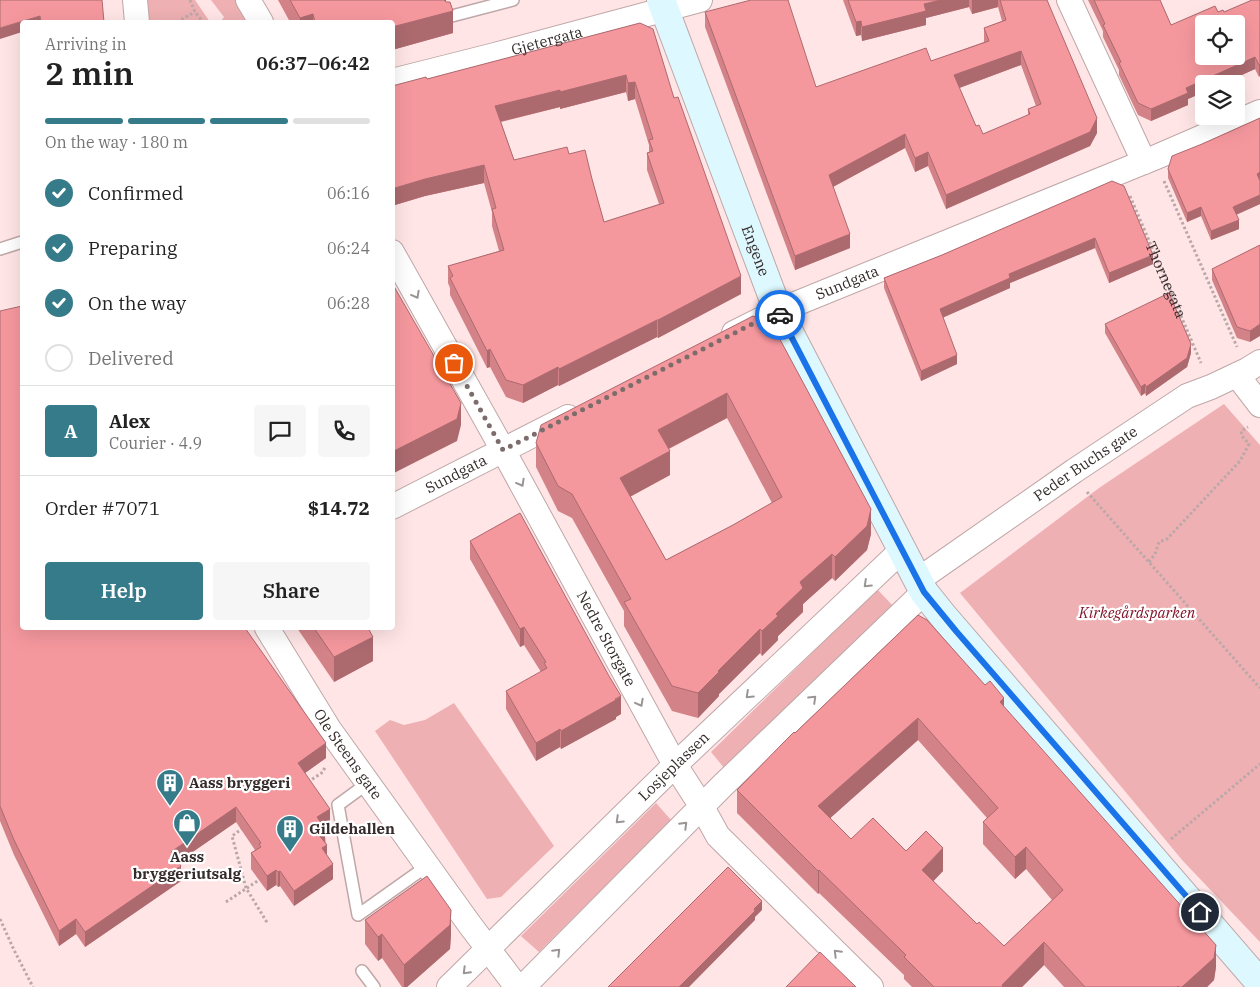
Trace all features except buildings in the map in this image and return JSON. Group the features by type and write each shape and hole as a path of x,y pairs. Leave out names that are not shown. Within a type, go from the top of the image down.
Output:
{"street":[{"path":"135,0 137,20"},
{"path":"248,0 260,20"},
{"name":"Gjetergata","path":"395,80 491,56 662,4 700,0"},
{"path":"1069,0 1149,160"},
{"name":"Engene","path":"662,4 778,311 921,586 944,617 1260,983"},
{"name":"Sundgata","path":"713,344 778,311 1120,172 1260,112"},
{"name":"Nedre Storgate","path":"395,257 503,450 675,765 718,836 871,987"},
{"path":"1248,369 1255,415"},
{"name":"Peder Buchs gate","path":"921,586 1074,471 1187,396 1248,369"},
{"name":"Sundgata","path":"395,505 589,407"},
{"name":"Losjeplassen","path":"449,987 675,765 902,550"},
{"path":"523,987 921,586"},
{"name":"Ole Steens gate","path":"268,630 329,728 427,866 517,987"}],"lane":[{"path":"448,17 513,0"},
{"path":"0,249 20,243"},
{"path":"368,783 338,805 358,914 427,866"},
{"path":"362,971 374,987"}],"path":[{"path":"190,0 195,12 201,20"},
{"path":"181,20 195,12"},
{"path":"1149,160 1248,369"},
{"name":"Thornegata","path":"1120,172 1211,387"},
{"path":"1149,562 1155,554 1159,542 1167,539 1240,461 1249,444 1242,436 1241,431 1255,415"},
{"path":"1074,471 1085,490 1260,688"},
{"path":"308,783 322,772 328,759 329,728"},
{"path":"1151,856 1260,764"},
{"path":"248,825 232,836 246,888 268,924"},
{"path":"226,902 259,880"},
{"path":"0,919 32,987"}],"green space":[{"path":"135,0 195,0 209,20 137,20"},
{"path":"211,0 244,0 255,20 222,20 224,17"},
{"name":"Kirkegårdsparken","path":"1224,404 1260,445 1260,942 1183,861 960,593 1099,488"},
{"path":"877,589 893,606 725,769 711,752"},
{"path":"454,703 554,846 501,897 487,899 375,731 390,720 404,725 425,720"},
{"path":"656,803 671,820 539,952 521,936"}],"way so far":[{"path":"454,363 503,450 778,311 780,315"}],"place":[{"name":"Aass bryggeri","path":"170,807"},
{"name":"Aass bryggeriutsalg","path":"187,847"},
{"name":"Gildehallen","path":"290,853"}],"route":[{"path":"780,315 924,592 1200,912"}]}
